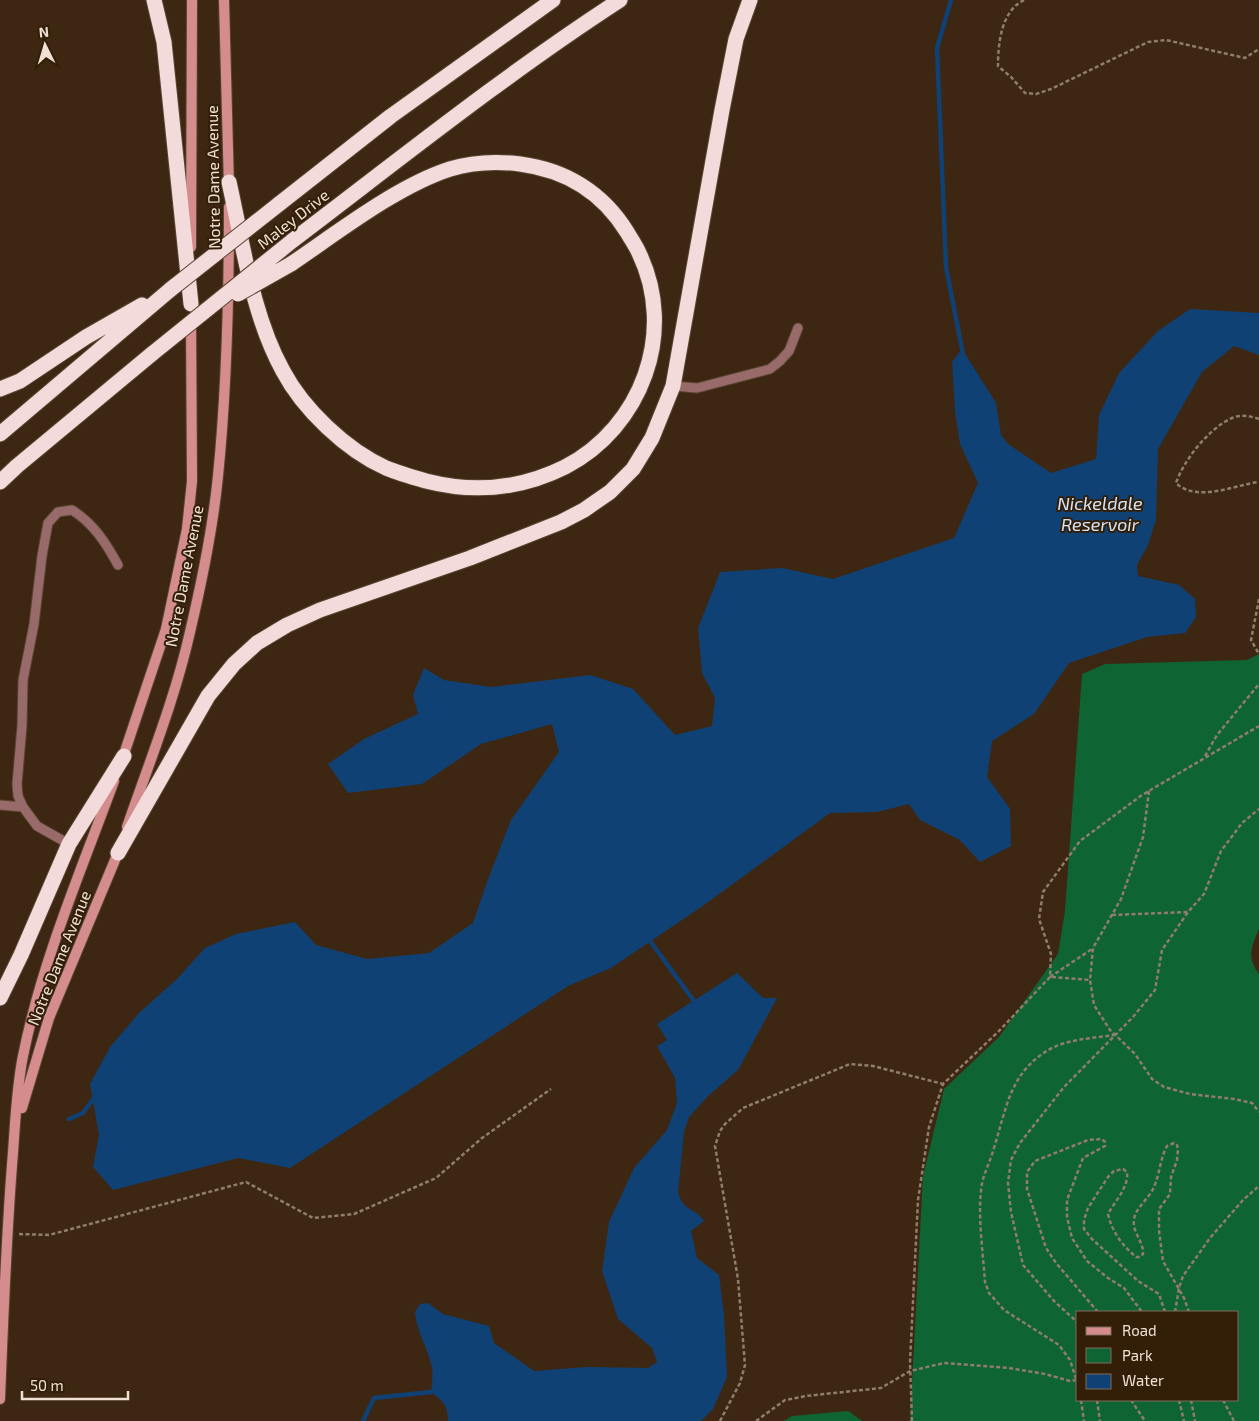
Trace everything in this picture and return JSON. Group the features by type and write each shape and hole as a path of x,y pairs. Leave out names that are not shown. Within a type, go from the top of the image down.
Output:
{"highway":[{"path":"154,0 164,42 191,304"},
{"name":"Maley Drive","path":"0,434 172,289 278,204 391,116 553,0"},
{"name":"Maley Drive","path":"0,482 153,353 292,241 484,96 580,26 620,0"},
{"path":"118,853 208,696 234,664 257,643 287,625 320,610 530,536 584,510 610,492 633,469 652,438 673,386 736,39 750,0"},
{"path":"206,311 292,264 396,194 448,170 476,163 501,162 543,168 564,175 600,198 619,220 639,252 648,275 654,325 652,354 637,396 617,425 588,453 551,474 526,483 495,488 464,487 440,484 386,468 361,454 317,417 284,373 273,351 260,315 229,182"},
{"path":"0,389 20,381 86,336 172,289"},
{"path":"0,998 21,955 69,844 124,756"}],"main road":[{"name":"Notre Dame Avenue","path":"0,1398 8,1233 15,1130 23,1057 37,999 54,942 124,756 166,629 187,529 192,481 193,433 191,304 192,0"},
{"name":"Notre Dame Avenue","path":"15,1130 49,1018 118,853 171,701 190,634 211,529 223,423 229,274 229,182 224,0"}],"lane":[{"path":"673,386 697,388 770,369 790,351 798,328"},
{"path":"69,844 37,826 23,807 18,796 16,784 22,726 23,680 34,624 48,523 58,512 72,510 85,518 102,537 118,565"},
{"path":"0,805 23,807"}],"path":[{"path":"1024,0 1014,5 1003,28 998,50 998,66 1024,93 1036,94 1051,89 1148,42 1166,40 1245,58 1259,49"},
{"path":"1259,419 1246,415 1232,418 1215,429 1185,463 1176,484 1183,490 1212,493 1259,482"},
{"path":"1259,599 1252,640 1259,654"},
{"path":"1204,758 1217,734 1259,684"},
{"path":"1050,977 1051,954 1039,919 1043,892 1080,841 1149,791 1259,726"},
{"path":"1149,791 1143,837 1121,899 1093,948 1090,980 1094,1004 1110,1030 1135,1054 1152,1080 1164,1087 1190,1094 1252,1103 1259,1112"},
{"path":"1076,1321 1054,1301 1022,1265 1011,1212 1008,1183 1011,1160 1020,1143 1064,1087 1133,1017 1155,990 1162,950 1188,912 1204,894 1221,851 1242,823 1259,809"},
{"path":"1112,915 1188,912"},
{"path":"912,1421 910,1371 921,1173 930,1127 943,1084 998,1032 1050,977 1093,948"},
{"path":"1050,977 1090,980"},
{"path":"1076,1377 1070,1360 1058,1345 1004,1310 989,1293 985,1282 981,1194 983,1177 993,1152 1010,1091 1029,1065 1055,1047 1082,1039 1115,1035"},
{"path":"720,1421 740,1383 745,1365 738,1279 715,1146 720,1131 743,1108 850,1064 873,1066 943,1084"},
{"path":"8,1233 49,1235 246,1182 313,1218 354,1214 436,1178 482,1138 551,1089"},
{"path":"1097,1311 1056,1263 1046,1248 1027,1189 1027,1172 1035,1161 1088,1140 1102,1139 1105,1142 1105,1146 1083,1158 1067,1200 1067,1217 1072,1238 1087,1261 1124,1288 1141,1311"},
{"path":"1165,1311 1159,1294 1138,1281 1092,1239 1084,1229 1084,1220 1088,1208 1108,1177 1114,1171 1124,1169 1127,1172 1128,1178 1124,1189 1108,1214 1110,1226 1120,1241 1136,1257 1140,1257 1143,1254 1144,1248 1133,1223 1135,1215 1154,1187 1163,1152 1170,1143 1174,1143 1177,1146 1177,1160 1171,1177 1170,1194 1159,1209 1159,1231 1163,1260 1189,1311"},
{"path":"1175,1311 1178,1288 1182,1276 1210,1238 1243,1200 1259,1186"},
{"path":"756,1421 785,1400 880,1388 910,1371 944,1363 1009,1368 1045,1374 1070,1381 1076,1380"},
{"path":"1081,1401 1084,1421"},
{"path":"1096,1401 1100,1421"},
{"path":"1132,1401 1145,1421"},
{"path":"1179,1401 1184,1421"},
{"path":"1192,1401 1195,1421"},
{"path":"1224,1401 1234,1421"}],"green space":[{"path":"1259,654 1259,929 1252,946 1251,957 1259,974 1259,1421 910,1421 923,1176 944,1089 999,1037 1058,954 1065,911 1082,674 1105,664 1247,660"},
{"path":"848,1411 862,1421 784,1421 792,1416"}],"water":[{"name":"Nickeldale Reservoir","path":"1190,309 1259,313 1259,355 1234,346 1202,372 1158,449 1156,520 1148,545 1137,565 1138,576 1179,585 1195,599 1196,617 1185,633 1147,637 1069,663 1034,714 992,741 987,777 1010,809 1011,846 980,862 960,840 920,820 909,804 877,812 830,813 704,905 611,968 568,986 290,1168 238,1158 113,1190 93,1167 99,1135 90,1084 110,1047 139,1013 177,979 205,948 236,934 295,922 316,945 367,959 429,953 473,923 511,820 559,752 552,724 481,744 422,784 348,793 328,764 364,739 418,714 413,695 424,668 444,680 491,687 590,675 633,689 675,735 712,726 715,698 702,673 698,628 720,572 782,568 833,579 954,538 978,483 960,444 955,412 952,362 962,349 996,403 1001,435 1008,444 1051,473 1096,459 1099,415 1119,373 1158,331"},
{"path":"737,973 763,998 777,998 738,1070 708,1096 689,1117 684,1132 678,1192 683,1203 697,1213 704,1221 691,1231 697,1258 719,1275 724,1315 727,1377 713,1409 701,1421 448,1421 444,1404 431,1392 432,1368 415,1312 420,1304 428,1303 443,1314 489,1326 494,1343 534,1371 587,1367 648,1368 657,1362 652,1348 618,1319 602,1271 609,1222 634,1168 667,1130 677,1103 675,1078 657,1046 667,1040 657,1024"}],"waterway":[{"path":"951,0 937,48 946,267 963,354"},
{"path":"650,941 694,1001"},
{"path":"69,1119 83,1113 96,1095"},
{"path":"363,1421 374,1398 431,1392"}]}
